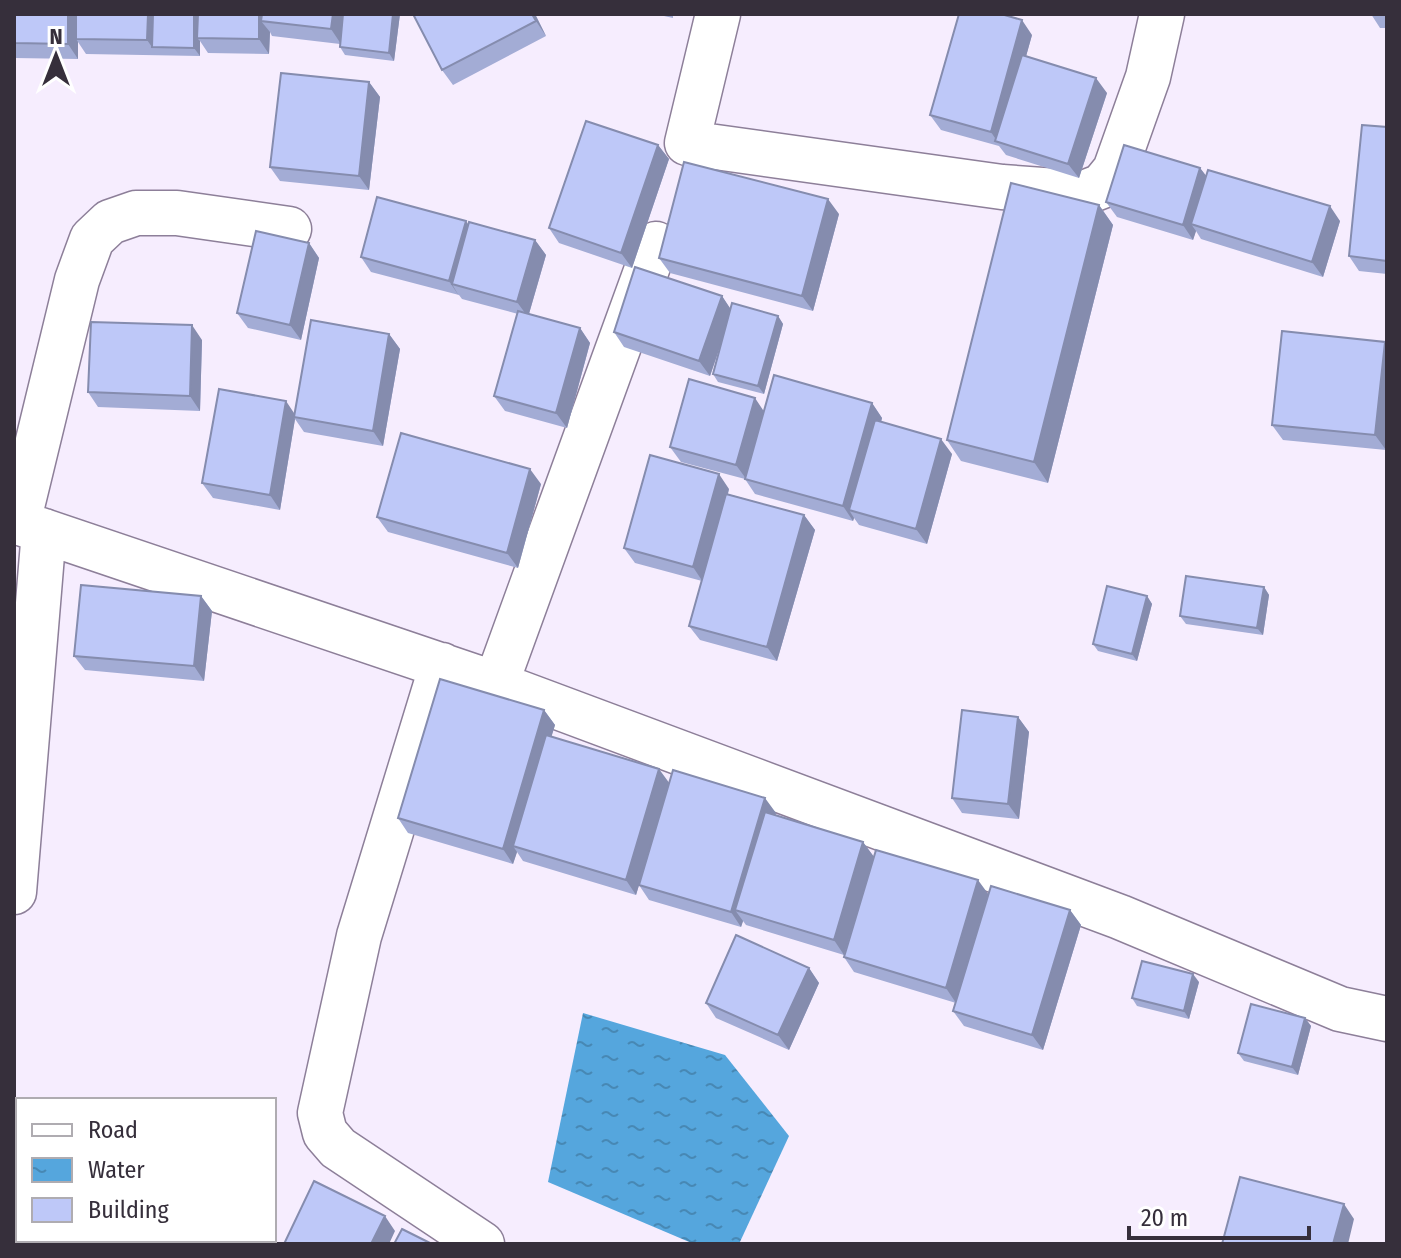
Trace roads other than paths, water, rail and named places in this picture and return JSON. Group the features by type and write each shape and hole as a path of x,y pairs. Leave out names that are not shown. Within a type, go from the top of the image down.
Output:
{"street":[{"path":"718,14 687,143 1002,187 1084,193 1102,186 1115,170 1148,77 1162,14"},
{"path":"14,892 25,525 77,280 92,239 110,222 136,213 177,213 289,229"},
{"path":"496,684 656,244"},
{"path":"25,525 496,684 1120,917 1340,1009 1387,1019"},
{"path":"442,665 359,936 320,1113 325,1133 338,1148 482,1244"}],"water":[{"path":"583,1013 725,1055 789,1136 739,1244 694,1244 548,1182"}]}
